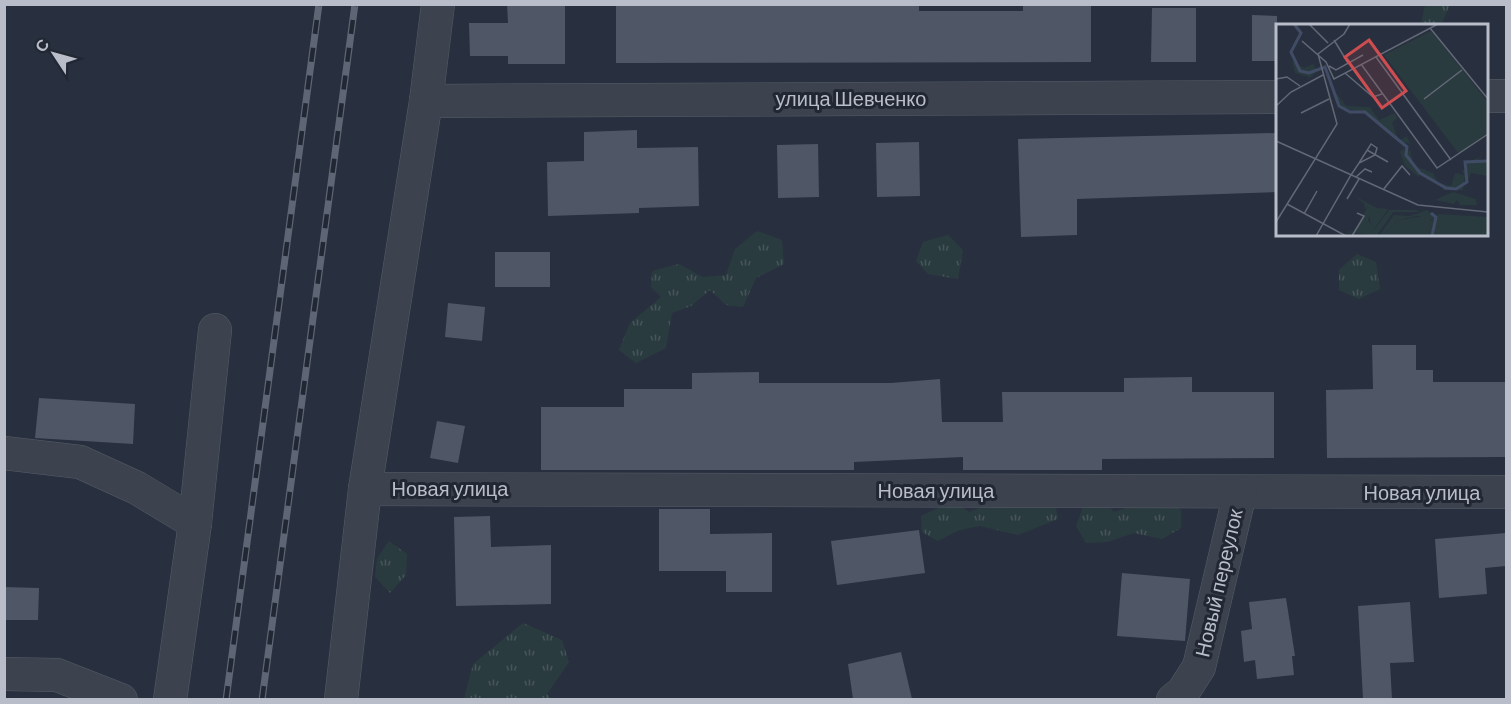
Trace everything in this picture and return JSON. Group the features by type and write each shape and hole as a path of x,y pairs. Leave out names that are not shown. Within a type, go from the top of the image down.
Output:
{"street":[{"path":"341,699 365,489 426,101 438,4"},
{"path":"1487,96 1506,96"},
{"name":"улица Шевченко","path":"426,101 1276,97"},
{"path":"170,699 195,523 215,330"},
{"path":"4,453 80,462 137,488 195,523"},
{"name":"Новая улица","path":"365,489 1506,492"},
{"name":"Новый переулок","path":"1173,699 1183,693 1198,667 1240,492"},
{"path":"4,674 57,675 121,699"}],"green space":[{"path":"1425,5 1450,5 1441,24 1421,24"},
{"path":"757,231 782,240 784,264 756,278 743,307 726,305 710,290 691,306 672,313 666,348 636,363 619,350 630,323 661,297 651,287 652,271 679,264 703,277 726,275 735,249"},
{"path":"948,235 963,250 958,279 928,274 916,261 923,242"},
{"path":"1357,254 1376,262 1380,289 1359,299 1339,290 1339,270"},
{"path":"1160,497 1181,510 1181,528 1162,539 1134,533 1107,542 1086,543 1076,526 1084,504 1104,502 1114,512"},
{"path":"954,501 969,512 995,502 1055,502 1058,519 1018,535 980,526 959,530 938,541 922,532 921,516"},
{"path":"389,541 407,554 406,575 390,593 375,577 377,558"},
{"path":"523,623 562,640 569,662 547,694 551,699 464,699 473,664"}],"building":[{"path":"507,4 565,4 565,64 508,64 508,56 470,56 469,23 508,23"},
{"path":"616,4 919,4 919,11 1023,11 1023,4 1091,4 1091,62 616,63"},
{"path":"1152,8 1196,8 1196,62 1151,62"},
{"path":"1252,15 1277,16 1276,61 1252,61"},
{"path":"637,130 637,148 698,147 699,206 639,208 639,213 548,216 547,162 584,161 584,132"},
{"path":"1276,133 1276,192 1077,199 1077,235 1021,237 1018,139"},
{"path":"919,142 920,196 877,197 876,143"},
{"path":"818,144 819,197 778,198 777,145"},
{"path":"495,252 550,252 550,287 495,287"},
{"path":"448,303 485,307 482,341 445,337"},
{"path":"1372,345 1416,345 1416,370 1433,370 1433,382 1506,382 1506,457 1327,458 1326,390 1373,389"},
{"path":"759,372 759,383 891,383 940,379 942,422 1003,422 1002,392 1124,392 1124,378 1192,377 1192,392 1274,392 1274,458 1102,459 1102,470 963,470 963,457 854,462 854,470 541,470 541,407 624,407 624,389 692,389 692,373"},
{"path":"39,398 135,404 133,444 35,438"},
{"path":"437,421 465,426 458,463 430,458"},
{"path":"659,509 710,509 710,534 772,533 772,592 726,592 726,571 659,571"},
{"path":"490,516 491,547 551,545 551,604 456,606 454,517"},
{"path":"919,530 925,573 837,585 831,541"},
{"path":"1506,533 1506,566 1485,568 1487,594 1439,598 1435,539"},
{"path":"1122,573 1190,579 1185,641 1117,636"},
{"path":"4,587 39,588 38,620 4,620"},
{"path":"1286,598 1295,656 1292,656 1294,675 1257,679 1255,660 1244,662 1241,631 1252,629 1249,602"},
{"path":"1410,602 1414,662 1390,663 1392,699 1363,699 1358,606"},
{"path":"901,652 912,699 853,699 848,664"}],"railway":[{"path":"226,700 319,4"},
{"path":"262,700 355,4"}]}
